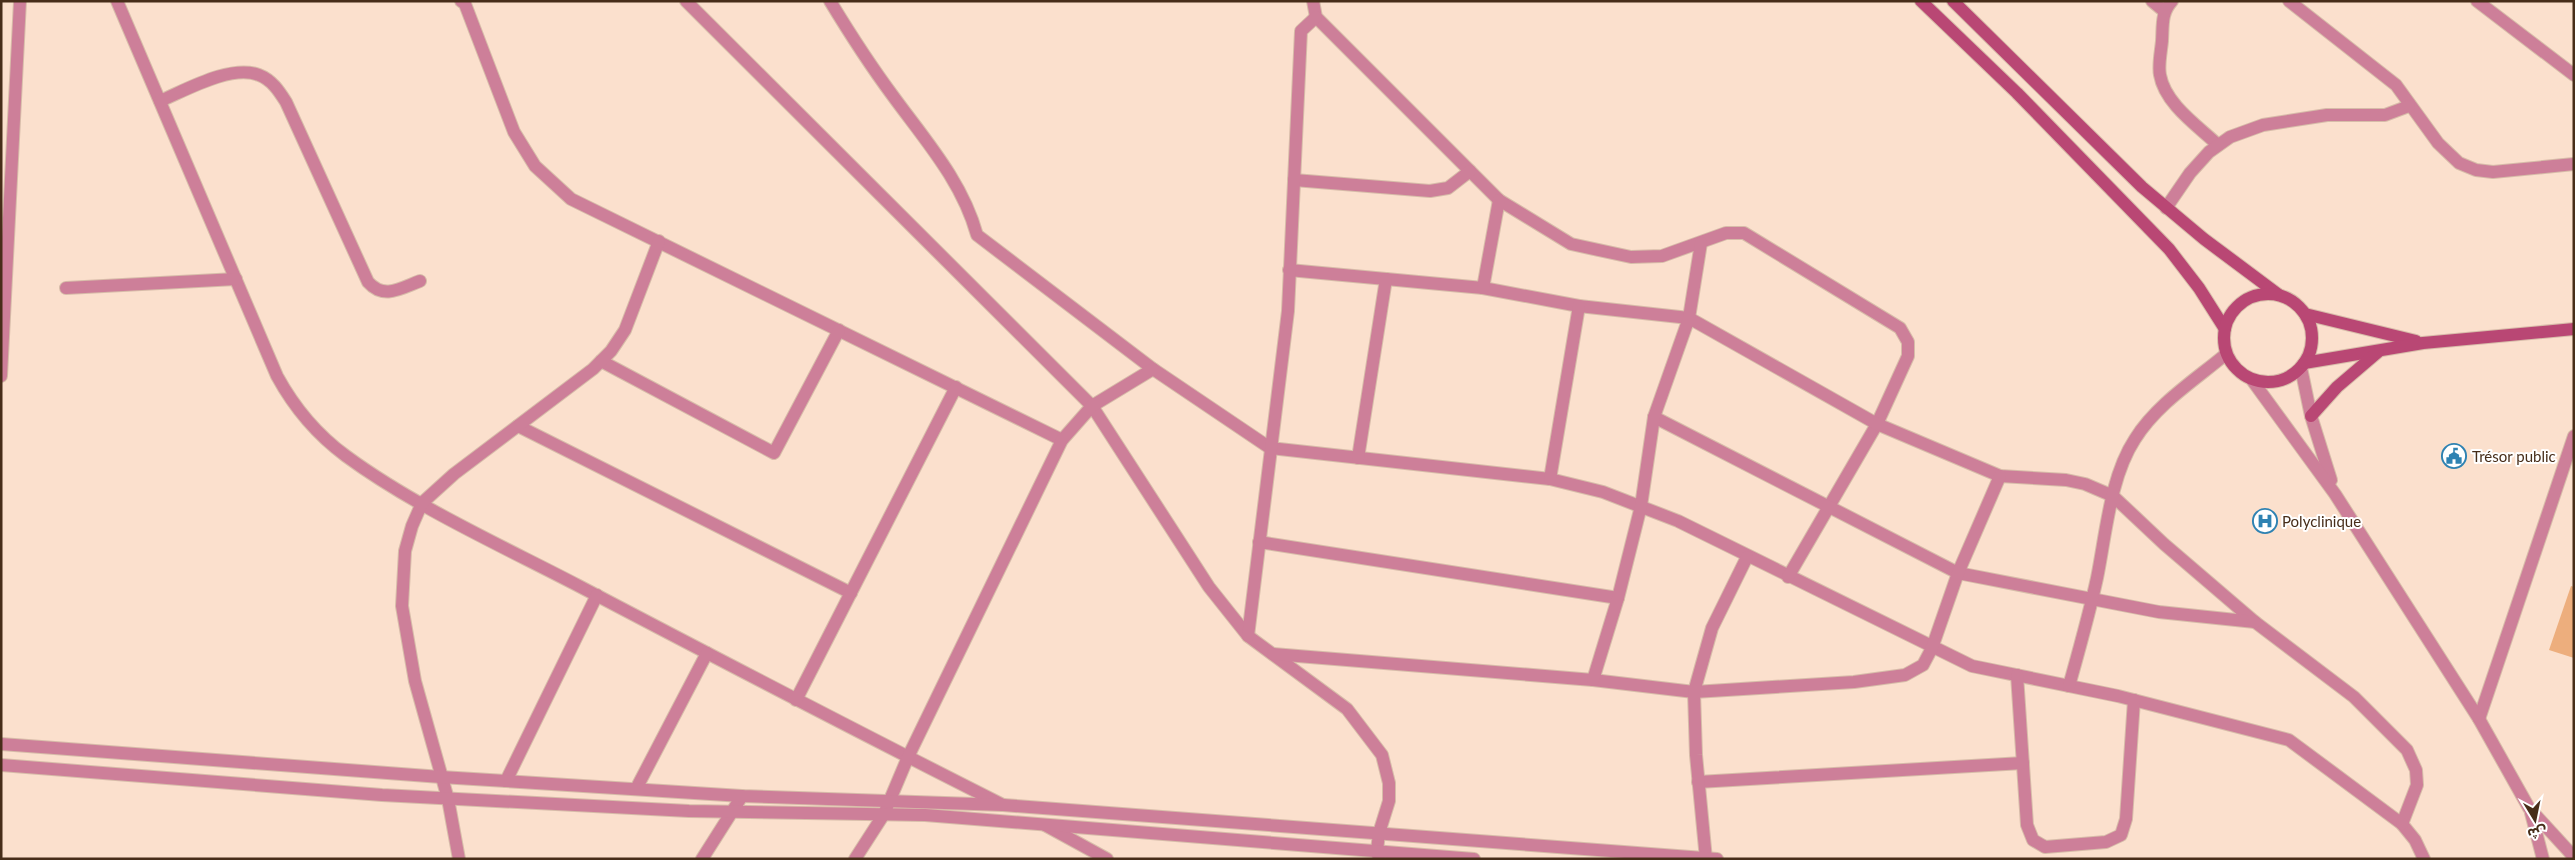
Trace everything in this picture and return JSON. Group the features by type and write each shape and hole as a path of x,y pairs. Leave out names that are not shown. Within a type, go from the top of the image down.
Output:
{"main road":[{"path":"1921,1 2017,93 2169,249 2225,329"},
{"path":"1953,1 2142,187 2243,270 2298,306 2305,314 2311,326 2312,339 2310,352 2302,366 2286,378 2270,382 2252,380 2241,374 2226,354 2225,329 2230,316 2245,301 2264,294 2279,295"},
{"path":"2305,314 2423,343"},
{"path":"2302,366 2423,343 2574,329"},
{"path":"2311,416 2351,373 2381,350"}],"street":[{"path":"1,376 20,1"},
{"path":"117,1 277,376 290,401 304,419 347,457 422,503 796,700 1002,805"},
{"path":"461,1 465,4 514,132 535,166 571,199 1062,440"},
{"path":"686,1 1092,406 1209,587 1248,636 1347,709 1382,755 1389,783 1389,801 1379,833 1378,855"},
{"path":"830,1 864,57 952,177 970,210 977,235 1153,369 1270,448 1550,479 1603,492 1678,521 1932,648 1972,666 2134,700 2289,740 2402,824 2415,840 2424,859"},
{"path":"1313,1 1316,17 1499,200 1571,244 1631,257 1662,256 1726,233 1744,233 1900,328 1908,342 1908,356 1877,424 1788,576"},
{"path":"2152,1 2168,6 2160,74 2162,84 2175,104 2218,145"},
{"path":"2289,1 2396,85 2409,106 2438,143 2459,162 2476,170 2493,172 2574,164"},
{"path":"2477,1 2574,75"},
{"path":"1248,636 1288,311 1301,31 1316,17"},
{"path":"160,101 229,74 259,75 270,82 286,102 368,282 375,290 386,293 420,281"},
{"path":"2166,208 2190,173 2218,145 2230,137 2263,125 2327,114 2385,115 2409,106"},
{"path":"1294,180 1430,191 1448,188 1470,171"},
{"path":"1483,288 1499,200"},
{"path":"460,859 448,799 440,777 415,681 402,606 406,550 412,526 422,503 454,474 612,352 625,330 659,241"},
{"path":"1593,680 1618,598 1641,506 1654,417 1689,318 1701,243"},
{"path":"1290,270 1483,288 1579,306 1689,318 1877,424 2000,476 2066,480 2085,484 2113,496 2164,544 2255,622 2354,697 2407,750 2416,770 2417,786 2402,824"},
{"path":"66,288 236,279"},
{"path":"1358,458 1386,279"},
{"path":"1550,479 1579,306"},
{"path":"601,361 774,453 840,330"},
{"path":"2069,686 2093,598 2113,496 2122,465 2130,448 2152,416 2226,354"},
{"path":"2302,366 2311,416 2335,494"},
{"path":"855,859 884,814 908,757 1062,440 1092,406 1153,369"},
{"path":"2252,380 2335,494 2479,719 2530,808 2574,856"},
{"path":"796,700 956,387"},
{"path":"1654,417 1958,573 2159,612 2255,622"},
{"path":"518,426 851,593"},
{"path":"2479,719 2574,436"},
{"path":"1273,654 1593,680 1694,692 1854,682 1905,676 1924,665 1932,648 1958,573 2000,476"},
{"path":"1259,542 1618,598"},
{"path":"1706,859 1698,782 1694,692 1712,628 1747,556"},
{"path":"506,781 597,595"},
{"path":"636,789 707,653"},
{"path":"2017,675 2027,824 2033,840 2045,847 2106,842 2121,835 2126,819 2134,700"},
{"path":"1,744 440,777 742,796 1002,805 1717,859"},
{"path":"1698,782 2023,763"},
{"path":"1,766 448,799 734,812 925,815 1378,855 1474,859"},
{"path":"702,859 734,812 742,796"},
{"path":"2530,808 2543,859"},
{"path":"1045,825 1107,859"}],"building":[{"path":"2571,586 2574,587 2574,658 2549,650"}],"place":[{"name":"Trésor public","path":"2454,456"},
{"name":"Polyclinique","path":"2265,521"}]}
